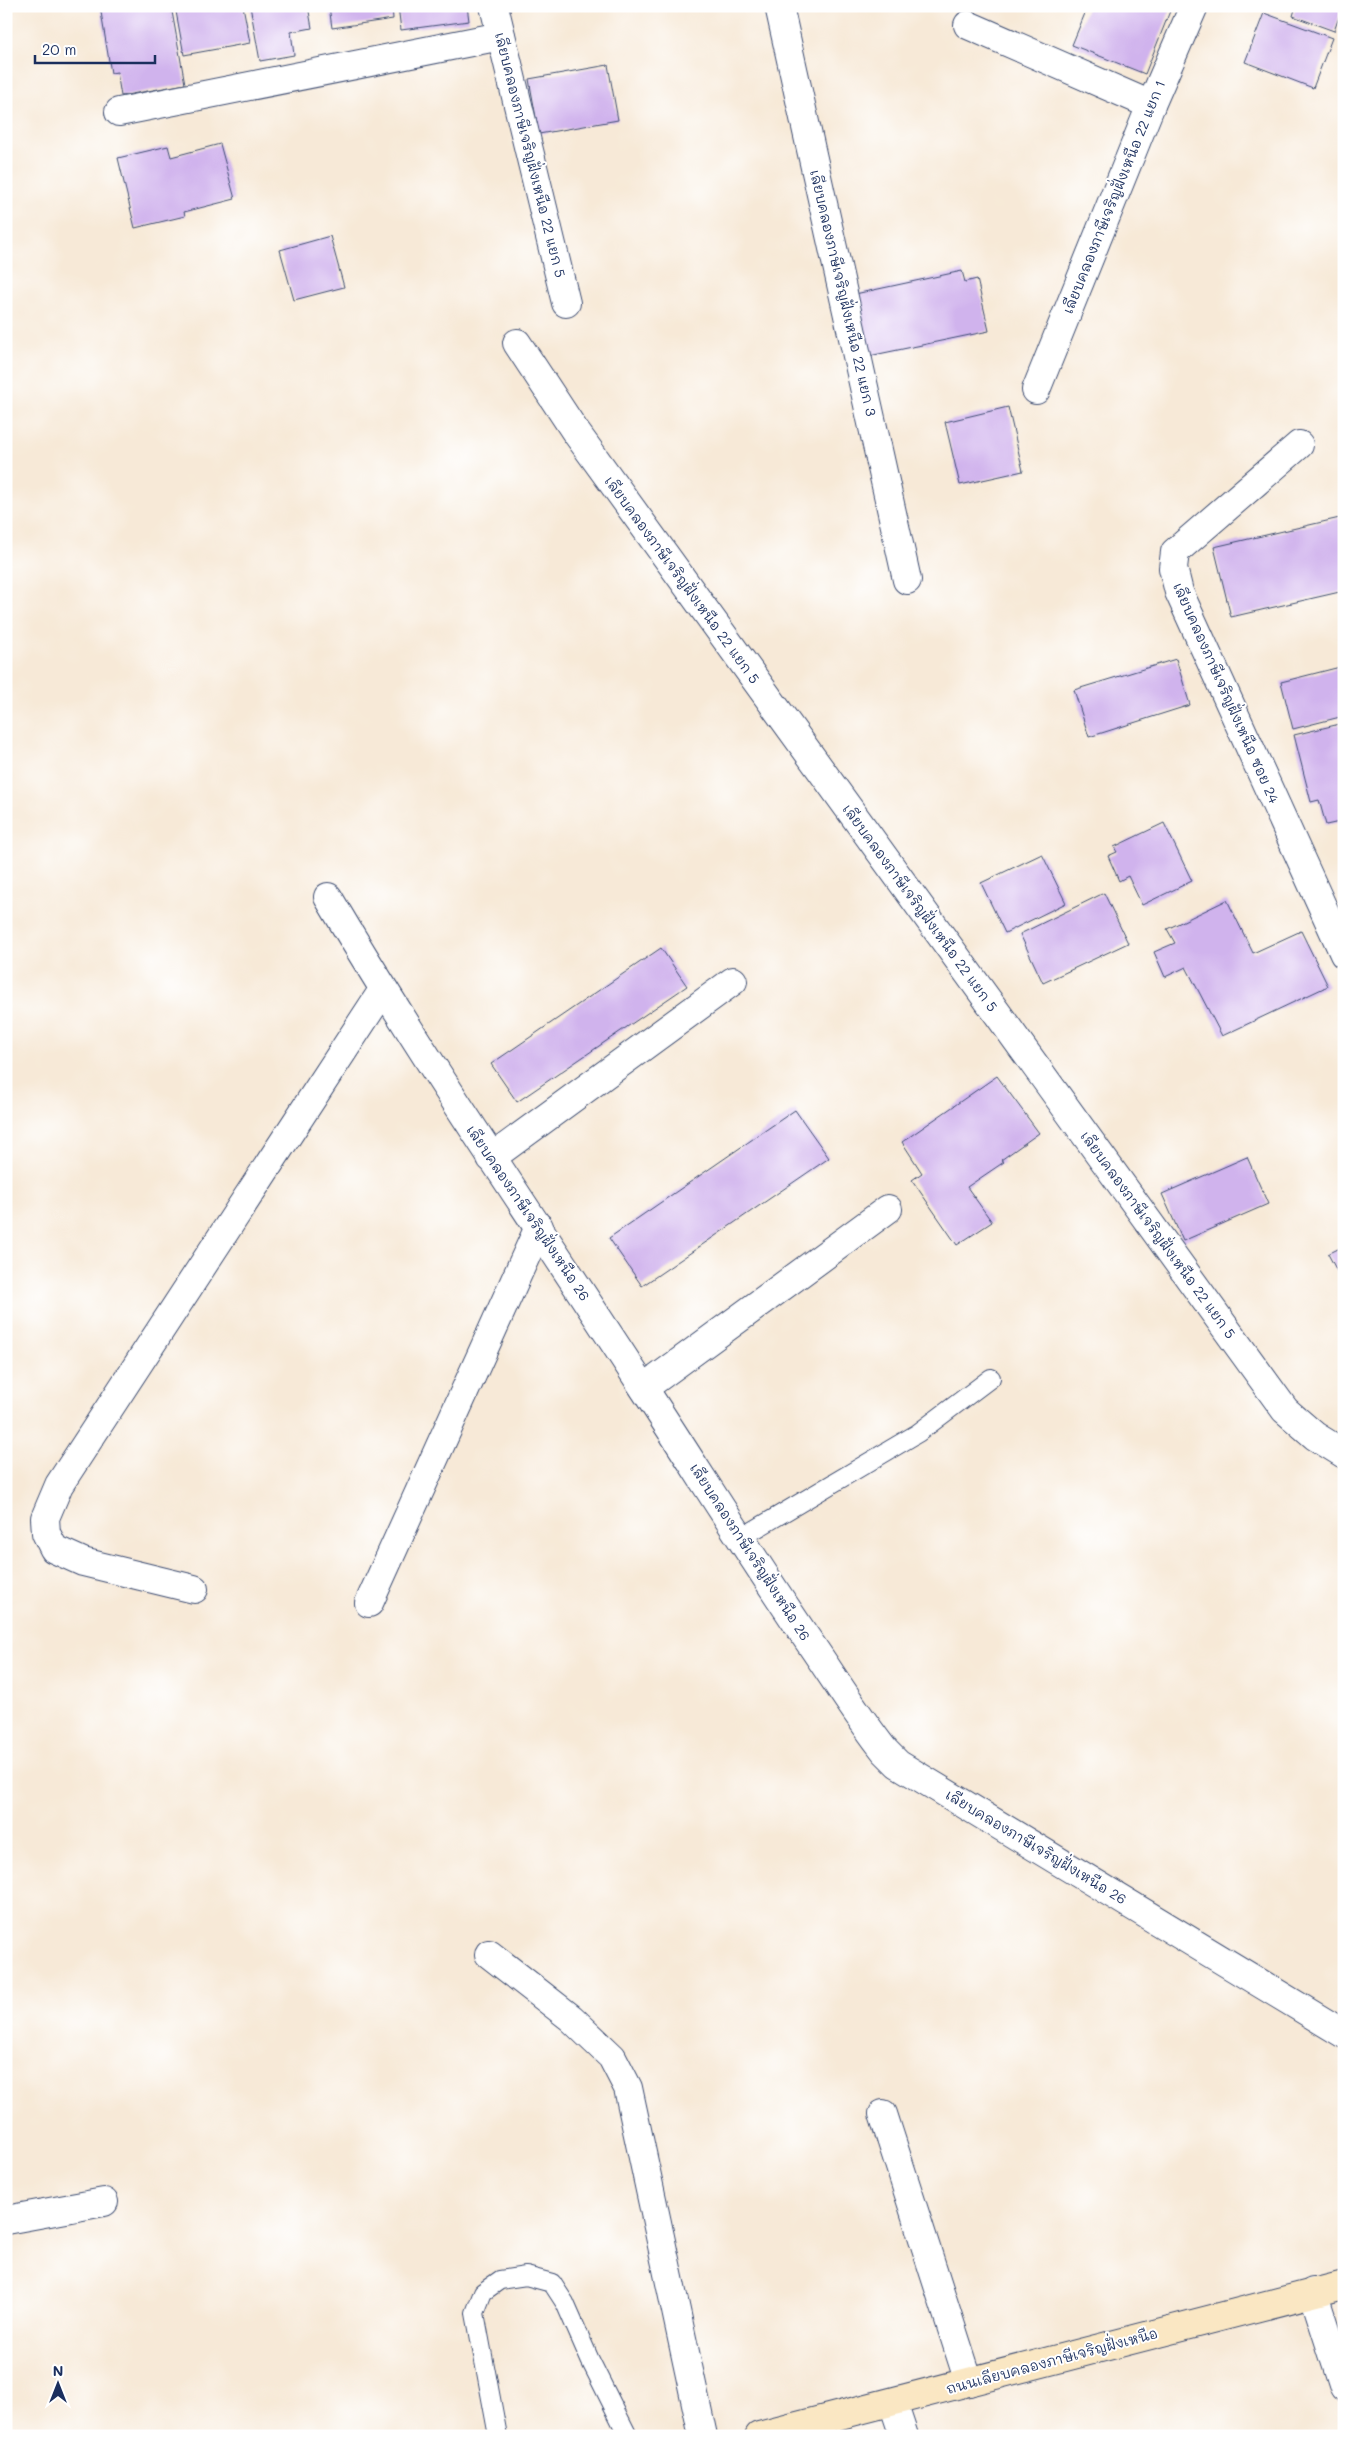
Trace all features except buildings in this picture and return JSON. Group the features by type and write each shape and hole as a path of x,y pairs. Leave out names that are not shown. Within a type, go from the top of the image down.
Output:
{"main road":[{"name":"ถนนเลียบคลองภาษีเจริญฝั่งเหนือ","path":"759,2436 893,2403 1344,2285"}],"street":[{"name":"เลียบคลองภาษีเจริญฝั่งเหนือ 22 แยก 5","path":"494,6 566,303"},
{"name":"เลียบคลองภาษีเจริญฝั่งเหนือ 22 แยก 3","path":"779,6 907,580"},
{"name":"เลียบคลองภาษีเจริญฝั่งเหนือ 22 แยก 1","path":"1036,390 1151,105 1194,6"},
{"path":"968,25 1151,105"},
{"path":"119,112 501,36"},
{"name":"เลียบคลองภาษีเจริญฝั่งเหนือ 22 แยก 5","path":"517,343 575,432 1285,1410 1315,1436 1344,1454"},
{"name":"เลียบคลองภาษีเจริญฝั่งเหนือ ซอย 24","path":"1299,446 1175,552 1173,568 1178,592 1344,954"},
{"name":"เลียบคลองภาษีเจริญฝั่งเหนือ 26","path":"328,896 383,990 491,1158 539,1227 644,1388 739,1540 872,1734 898,1764 1344,2034"},
{"path":"491,1158 733,981"},
{"path":"194,1590 83,1562 54,1550 46,1534 45,1518 59,1485 383,990"},
{"path":"644,1388 888,1209"},
{"path":"369,1603 539,1227"},
{"path":"489,1954 571,2018 612,2057 628,2088 703,2436"},
{"path":"883,2114 969,2382"},
{"path":"6,2220 104,2202"},
{"path":"1313,2292 1344,2388"},
{"path":"893,2403 904,2436"}],"lane":[{"path":"739,1540 918,1433 991,1378"},
{"path":"498,2436 475,2313 483,2292 500,2280 526,2276 552,2283 566,2303 593,2368 628,2436"}]}
